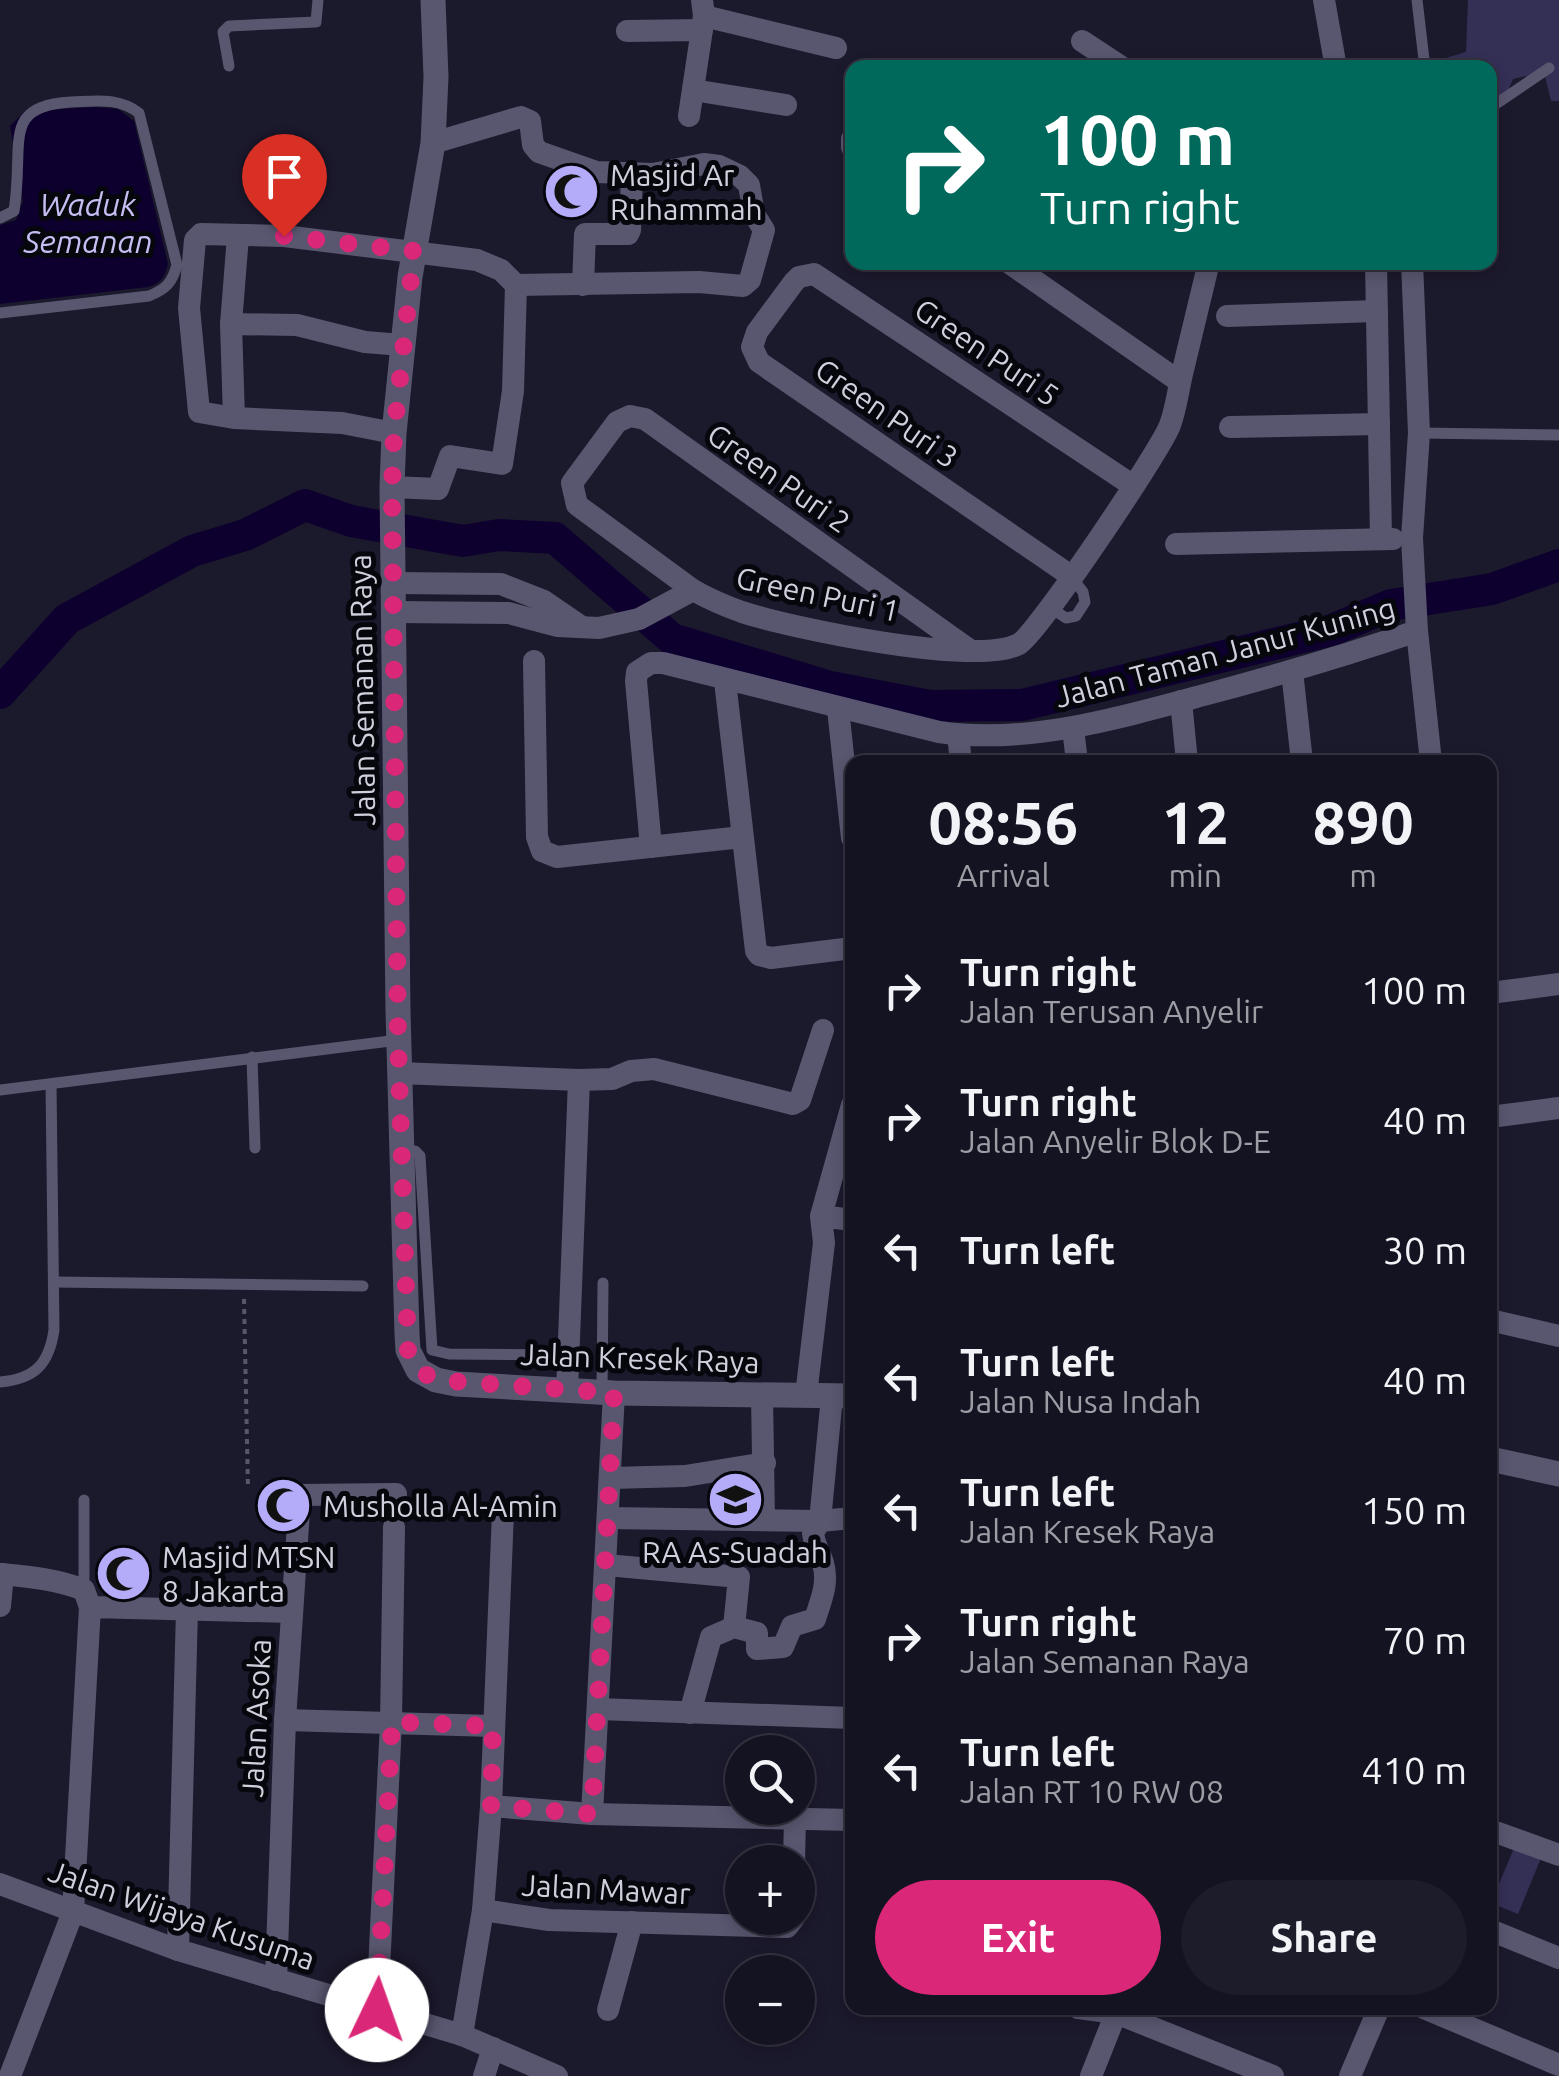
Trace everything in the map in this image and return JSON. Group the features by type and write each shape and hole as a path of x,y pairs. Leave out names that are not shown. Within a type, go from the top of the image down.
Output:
{"street":[{"name":"Jalan Semanan Raya","path":"426,1376 412,1362 408,1350 398,1040 392,487 402,345 433,143 433,0"},
{"path":"1324,0 1335,60"},
{"path":"689,116 703,15"},
{"path":"627,31 703,15 836,48"},
{"path":"1082,40 1111,60"},
{"path":"693,90 786,105"},
{"path":"394,433 342,423 206,416 197,408 189,308 195,240 201,234 284,236 476,260 500,270 516,284 747,284 764,235 754,214 749,185 719,166 696,164 684,170 632,174 596,172 539,152 527,118 513,118 433,143"},
{"path":"583,284 585,234 628,234 630,230 632,174"},
{"path":"234,418 230,324 238,236"},
{"path":"1019,270 1180,382"},
{"name":"Green Puri 1","path":"571,491 577,506 694,590 729,607 792,625 932,648 1004,650 1026,639 1051,608 1164,440 1206,270"},
{"path":"1376,270 1382,539"},
{"path":"1412,270 1419,433 1412,538 1431,755"},
{"name":"Green Puri 5","path":"806,274 821,277 1132,485"},
{"name":"Green Puri 3","path":"806,274 794,282 757,332 752,347 760,362 1070,576"},
{"path":"392,487 438,488 450,456 502,464 514,391 516,284"},
{"path":"1227,316 1378,311"},
{"path":"230,324 297,325 365,342 402,345"},
{"name":"Green Puri 2","path":"571,491 575,477 617,422 630,416 644,419 971,651"},
{"path":"1230,427 1379,424"},
{"path":"1176,544 1412,538"},
{"path":"394,583 480,582 524,590 582,627"},
{"path":"480,582 480,611"},
{"path":"394,612 509,612 557,626 618,626 694,590"},
{"name":"Jalan Taman Janur Kuning","path":"651,847 637,672 651,663 958,735 1073,728 1292,671 1417,626"},
{"path":"534,661 537,837 542,851 557,857 742,837"},
{"path":"1292,671 1301,755"},
{"path":"725,681 758,955 770,958 845,949"},
{"path":"1180,701 1186,755"},
{"path":"838,709 845,774"},
{"path":"1073,728 1076,755"},
{"path":"958,735 960,755"},
{"path":"1497,991 1559,984"},
{"path":"399,1073 579,1080 612,1079 654,1069 793,1104 800,1100 823,1030"},
{"path":"566,1390 579,1080"},
{"path":"1497,1115 1559,1108"},
{"path":"690,1712 710,1638 734,1627 757,1633 757,1649 786,1645 792,1626 815,1618 826,1586 822,1560 812,1536 820,1521 830,1396 821,1216 845,1130"},
{"path":"821,1216 845,1219"},
{"path":"1497,1322 1559,1336"},
{"name":"Jalan Kresek Raya","path":"426,1376 456,1384 608,1393 830,1396"},
{"path":"592,1814 611,1478 608,1393"},
{"path":"762,1395 764,1520"},
{"path":"1497,1461 1559,1474"},
{"path":"611,1478 685,1476 765,1463"},
{"name":"Jalan Asoka","path":"276,1980 285,1720 302,1493 396,1494"},
{"path":"462,2035 483,1910 503,1512"},
{"path":"608,1518 845,1519"},
{"path":"377,2010 392,1722 394,1527"},
{"path":"606,1564 739,1577 734,1627"},
{"path":"0,1606 2,1574 54,1579 87,1598 187,1610 291,1612"},
{"path":"10,2076 73,1912 87,1598"},
{"path":"178,1950 187,1610"},
{"path":"598,1710 845,1718"},
{"path":"285,1720 493,1726"},
{"path":"491,1806 592,1814 725,1817"},
{"path":"815,1819 845,1820"},
{"path":"1497,1832 1559,1854"},
{"name":"Jalan Wijaya Kusuma","path":"0,1884 178,1950 462,2035 557,2076"},
{"name":"Jalan Mawar","path":"483,1910 549,1920 725,1922"},
{"path":"608,2010 632,1922"},
{"path":"1497,1933 1559,1958"},
{"path":"1091,2076 1107,2015"},
{"path":"1120,2015 1273,2076"},
{"path":"1350,2076 1376,2015"},
{"path":"1441,2015 1559,2065"},
{"path":"484,2076 493,2048"}],"lane":[{"path":"229,66 224,32 229,26 316,22 318,0"},
{"path":"1417,0 1424,60"},
{"path":"1497,103 1549,68"},
{"path":"0,312 149,296 172,281 177,265 139,113 110,100 35,103 16,108"},
{"path":"0,218 14,210 16,198 6,147"},
{"path":"1419,433 1559,435"},
{"path":"0,1090 398,1040"},
{"path":"252,1057 255,1148"},
{"path":"0,1382 24,1379 41,1368 51,1350 51,1084"},
{"path":"401,1152 415,1150 420,1156 432,1350 449,1354 568,1355"},
{"path":"54,1282 363,1286"},
{"path":"603,1282 608,1393"},
{"path":"84,1500 87,1598"}],"path":[{"path":"244,1284 248,1489"}],"shaded area":[{"path":"1468,0 1559,0 1559,101 1551,101 1544,72 1513,79 1504,101 1497,100 1497,60 1439,60 1466,52"},
{"path":"1514,1848 1541,1858 1518,1914 1497,1905 1497,1889"}],"water":[{"name":"Waduk Semanan","path":"118,109 134,121 168,264 164,276 148,287 0,304 0,225 16,220 23,201 10,126 25,111"}],"waterway":[{"path":"0,693 67,619 192,551 245,535 305,505 351,521 463,541 499,535 555,538 672,639 830,687 930,706 1022,705 1332,630 1391,605 1492,589 1559,565"}],"place":[{"name":"Masjid Ar Ruhammah","path":"571,192"},
{"name":"RA As-Suadah","path":"735,1500"},
{"name":"Musholla Al-Amin","path":"284,1506"},
{"name":"Masjid MTSN 8 Jakarta","path":"123,1574"}],"route":[{"path":"284,236 414,251 402,345 392,487 398,1040 408,1350 418,1370 436,1380 614,1393 592,1814 491,1806 493,1726 392,1722 377,2010"}]}
